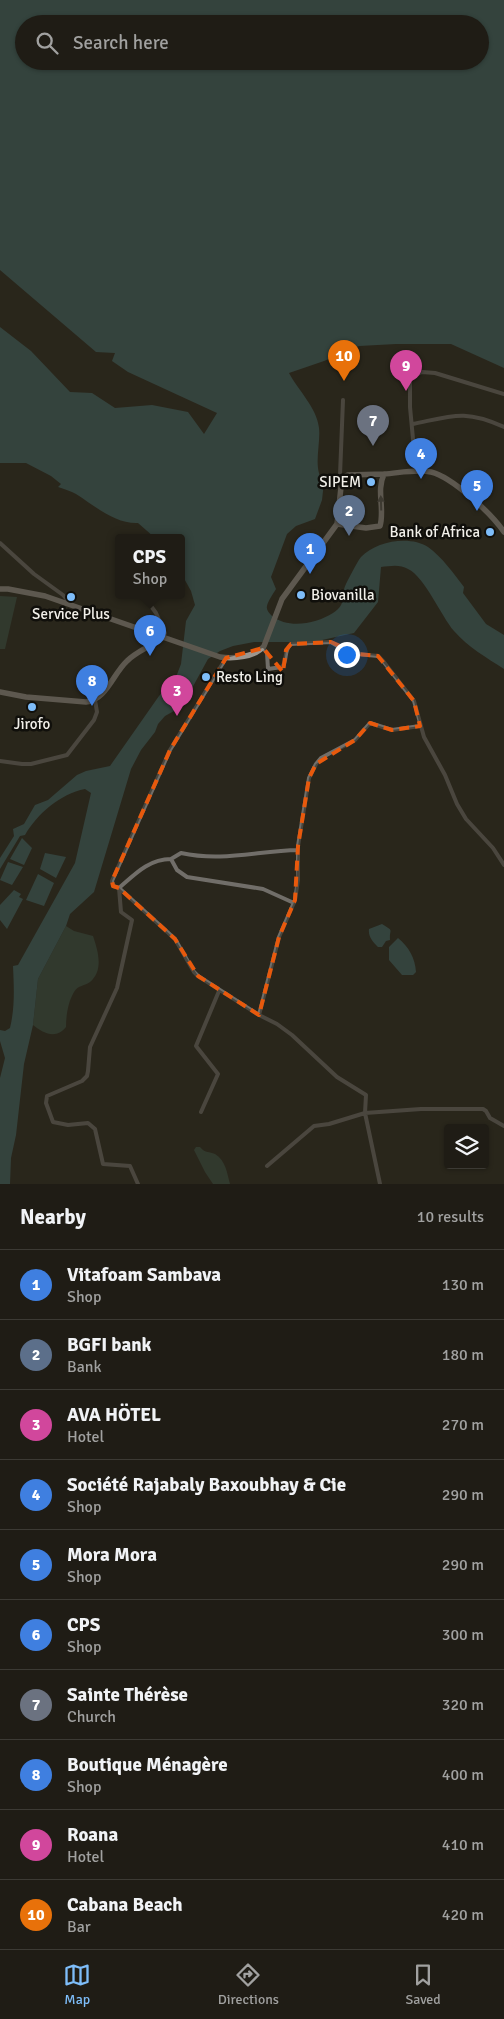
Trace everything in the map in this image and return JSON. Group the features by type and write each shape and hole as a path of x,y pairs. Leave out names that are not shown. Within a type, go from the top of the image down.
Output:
{"main road":[{"path":"0,589 28,592 222,657 250,654 264,647 276,614 289,588 337,524 342,478 348,475 429,472 449,479 503,528"},
{"path":"337,524 366,528 380,526 380,487 384,474"},
{"path":"0,692 26,697 86,702 95,700 104,692 126,662 164,637"}],"street":[{"path":"416,472 410,377 422,372 435,374 504,394"},
{"path":"342,478 340,467 343,400"},
{"path":"412,424 455,415 472,415 488,419 504,427"},
{"path":"0,542 34,574 64,595 73,606"},
{"path":"146,599 156,613 165,633 164,637"},
{"path":"264,647 267,653 268,669 282,667 286,650 291,644 331,642 358,654 378,656 414,701 420,726 466,819 494,848 504,865"},
{"path":"222,657 170,750 112,881 113,886 119,888 175,939 194,972 219,990 277,1024 292,1035 337,1077 366,1095 365,1113 380,1184"},
{"path":"0,761 30,764 67,754 94,720 97,712 95,700"},
{"path":"259,1015 280,937 294,903 298,880 298,850 310,778 316,764 321,758 355,740 370,723 392,730 420,726"},
{"path":"119,888 144,866 163,859 171,859 181,853 204,857 233,857 280,850 298,850"},
{"path":"171,859 177,870 187,878 263,889 294,903"},
{"path":"119,888 121,912 132,920 117,988 90,1047 86,1076 82,1081 47,1096 46,1103 53,1122 68,1125 88,1123 95,1129 104,1164 130,1166 138,1184"},
{"path":"200,1112 218,1074 196,1046 219,990"},
{"path":"267,1166 314,1126 329,1124 365,1113 421,1109 483,1109 490,1118 504,1126"}],"highlighted area":[{"path":"331,642 358,654 378,656 414,701 420,726 392,730 370,723 355,740 316,764 309,778 298,846 295,900 279,937 259,1015 198,976 175,939 119,888 113,886 112,881 170,750 226,658 263,648 283,672 286,650 291,644"}],"green space":[{"path":"0,596 17,597 5,649 0,649"},
{"path":"66,926 74,931 93,936 99,960 94,977 90,982 77,988 70,1000 66,1027 58,1033 49,1034 33,1025 38,979"},
{"path":"196,1147 215,1154 222,1160 226,1167 230,1184 213,1184 194,1150"}],"water":[{"path":"0,0 504,0 504,368 451,344 396,344 359,346 289,373 311,406 318,421 318,471 324,482 322,500 315,519 296,526 287,534 271,577 276,589 267,607 272,616 286,623 302,624 319,620 333,613 341,606 344,588 359,559 367,551 393,542 412,541 421,543 433,551 452,571 464,587 463,593 486,624 504,635 504,669 459,637 421,580 402,566 381,567 378,602 354,633 313,642 254,642 233,646 220,651 208,659 191,690 174,711 165,716 158,724 155,732 141,750 131,769 94,892 70,914 66,926 38,979 33,1025 24,1064 16,1135 11,1158 10,1184 0,1184 0,1078 5,1058 0,1041 0,1030 5,1031 10,1028 12,1020 14,997 13,966 18,965 75,863 91,793 85,789 58,800 36,820 25,835 20,836 0,869 0,858 14,836 13,829 24,824 35,805 48,800 77,775 110,766 159,696 176,677 181,664 186,621 195,605 191,591 185,580 185,534 151,534 138,523 121,521 98,509 76,494 58,487 61,484 51,476 26,463 0,463 0,327 31,351 70,392 92,393 115,408 152,405 188,412 204,434 217,413 128,372 112,361 115,353 96,352 0,270"},
{"path":"22,838 32,848 24,865 10,859"},
{"path":"45,853 66,857 56,878 40,869"},
{"path":"8,862 23,867 12,885 0,880"},
{"path":"38,874 54,883 44,906 26,900"},
{"path":"14,890 21,894 19,897 23,899 7,929 0,920 0,905"},
{"path":"382,924 390,929 390,940 386,941 382,947 378,947 370,937 369,929"},
{"path":"398,938 413,957 416,972 413,975 402,975 389,960 389,947"}],"place":[{"name":"Cabana Beach","path":"344,381"},
{"name":"Roana","path":"406,391"},
{"name":"Sainte Thérèse","path":"373,446"},
{"name":"Société Rajabaly Baxoubhay & Cie","path":"421,479"},
{"name":"SIPEM","path":"371,482"},
{"name":"Mora Mora","path":"477,511"},
{"name":"Bank of Africa","path":"490,532"},
{"name":"BGFI bank","path":"349,536"},
{"name":"Vitafoam Sambava","path":"310,574"},
{"name":"Biovanilla","path":"301,595"},
{"name":"Service Plus","path":"71,597"},
{"name":"CPS","path":"150,656"},
{"name":"Resto Ling","path":"206,677"},
{"name":"Boutique Ménagère","path":"92,706"},
{"name":"Jirofo","path":"32,707"},
{"name":"AVA HÖTEL","path":"177,716"}]}
